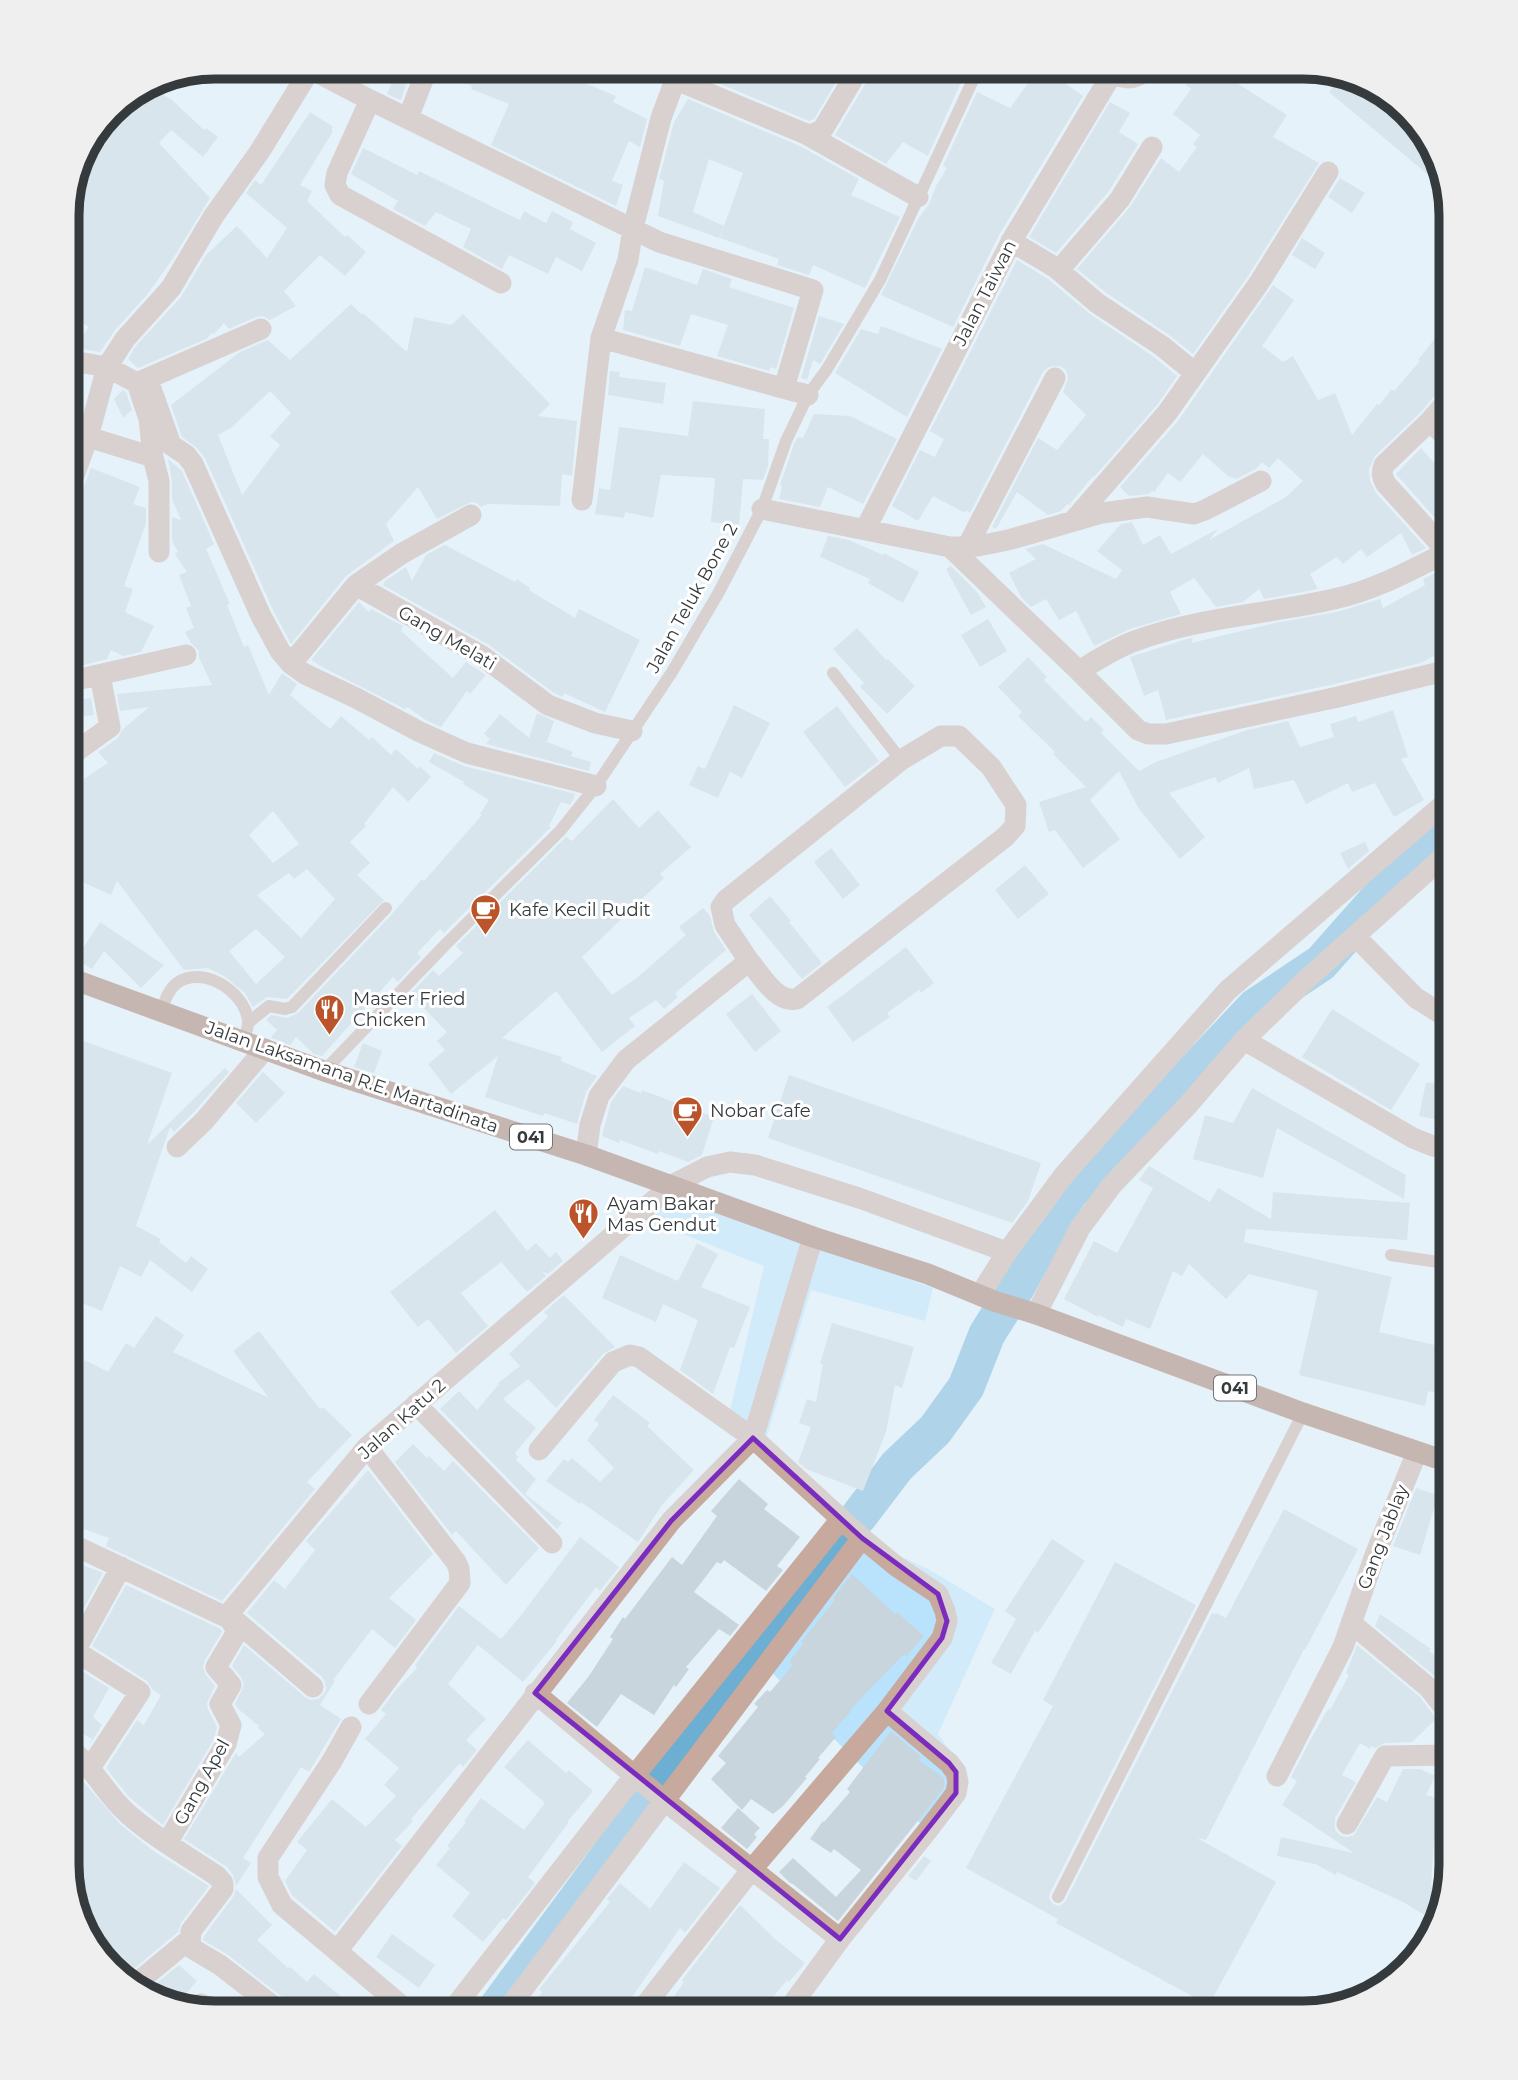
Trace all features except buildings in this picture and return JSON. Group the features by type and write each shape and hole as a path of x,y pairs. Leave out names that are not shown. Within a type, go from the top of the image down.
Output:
{"main road":[{"name":"Jalan Laksamana R.E. Martadinata","path":"79,981 161,1011 246,1032 265,1049 586,1155 1028,1311"},
{"name":"041","path":"1028,1311 1303,1413 1439,1458"}],"street":[{"path":"79,464 89,438 107,366 125,339 171,288 214,217 260,151 302,79"},
{"path":"331,79 659,242 813,290 784,388"},
{"path":"408,118 423,79"},
{"path":"582,500 601,338 628,260 633,228 661,118 675,79"},
{"path":"690,79 806,134 918,197"},
{"path":"806,134 814,134 823,129 853,79"},
{"name":"Jalan Taiwan","path":"865,530 1011,242 1103,79"},
{"path":"370,100 337,173 335,185 340,195 501,283"},
{"path":"1059,270 1120,199 1152,147"},
{"path":"1074,520 1167,413 1259,283 1328,172"},
{"path":"1011,242 1059,270 1097,303 1153,340 1195,373"},
{"path":"142,382 261,329"},
{"path":"601,338 808,396"},
{"path":"79,362 107,366 142,382 172,445 193,464 261,617 280,651 291,664 305,674 467,753 596,786"},
{"path":"958,547 1055,378"},
{"path":"142,382 159,481 159,552"},
{"path":"1439,411 1384,465 1382,471 1386,484 1439,543"},
{"path":"1430,421 1439,430"},
{"path":"89,438 153,457"},
{"path":"762,509 958,547 1007,540 1102,513 1147,507 1194,514 1261,481"},
{"path":"291,664 356,585 401,554 471,515"},
{"path":"958,547 1138,730 1148,734 1166,734 1436,673"},
{"path":"1079,671 1135,641 1177,629 1336,599 1374,587 1439,558"},
{"name":"Gang Melati","path":"356,585 482,656 548,705 595,723 632,731"},
{"path":"79,679 186,656"},
{"path":"79,749 110,727 100,675"},
{"path":"941,736 959,736 991,767 1016,805 1016,826 1005,836 797,999 781,998 750,961 725,925 721,907 726,900 901,760 941,736"},
{"path":"987,1298 1007,1252 1064,1175 1228,990 1439,808"},
{"path":"1028,1311 1080,1228 1112,1185 1188,1105 1244,1040 1307,979 1439,861"},
{"path":"1355,936 1416,998 1439,1014"},
{"path":"586,1155 590,1125 599,1096 626,1060 750,961"},
{"path":"1244,1040 1413,1138 1439,1147"},
{"path":"177,1147 204,1121 265,1049"},
{"name":"Jalan Katu 2","path":"228,1615 367,1447 672,1185 707,1167 730,1162 755,1165 859,1198 1007,1252"},
{"path":"337,1951 671,1521 753,1438 813,1237"},
{"path":"539,1450 613,1362 630,1355 639,1357 753,1438 862,1538 896,1566 938,1594 947,1621 942,1639 887,1711 752,1870 648,2001"},
{"path":"416,1404 552,1543"},
{"path":"367,1447 456,1562 460,1583 369,1704"},
{"name":"Gang Jablay","path":"1277,1776 1343,1647 1375,1555 1417,1452"},
{"path":"513,2001 650,1788 841,1519"},
{"path":"461,2001 650,1788 862,1538"},
{"path":"79,1548 226,1617 228,1615 313,1687"},
{"path":"79,1644 121,1567"},
{"name":"Gang Apel","path":"167,1843 226,1744 231,1725 220,1704 231,1685 216,1667 237,1632 228,1615"},
{"path":"1351,1623 1429,1688 1439,1701"},
{"path":"79,1654 140,1692 90,1768"},
{"path":"535,1693 841,1939"},
{"path":"795,2001 956,1793 956,1772 949,1763 887,1711"},
{"path":"351,1727 332,1761 268,1858 268,1877 282,1905 396,2001"},
{"path":"79,1755 112,1798 129,1815 217,1876 223,1883 223,1889 191,1931 193,1949 220,1965 266,2001"},
{"path":"1347,1824 1385,1756 1439,1758"},
{"path":"141,1979 190,1939"}],"lane":[{"name":"Jalan Teluk Bone 2","path":"324,1070 561,831 596,786 672,672 719,592 762,509 786,441 808,396 880,280 970,79"},
{"path":"833,673 901,760"},
{"path":"246,1032 269,1006 285,1009 292,1007 386,908"},
{"path":"161,1011 175,984 187,978 211,979 232,990 242,1003 246,1032"},
{"path":"1391,1255 1439,1262"},
{"path":"1058,1897 1303,1413"}],"highlighted area":[{"path":"753,1438 862,1538 938,1594 947,1621 942,1638 887,1711 949,1763 956,1772 956,1793 840,1939 535,1693 671,1521"}],"shaded area":[{"path":"667,1194 933,1288 925,1321 811,1290 767,1436 728,1419 764,1266 652,1222"},
{"path":"862,1538 930,1570 995,1609 938,1734 965,1771 926,1829 840,1745 766,1666"}],"waterway":[{"path":"859,1516 897,1466 935,1430 966,1387 987,1334 1069,1193 1130,1139 1255,1007 1321,963 1439,830"},
{"path":"502,2001 849,1530"}],"place":[{"name":"Kafe Kecil Rudit","path":"486,937"},
{"name":"Master Fried Chicken","path":"330,1036"},
{"name":"Nobar Cafe","path":"687,1138"},
{"name":"Ayam Bakar Mas Gendut","path":"584,1241"}]}
